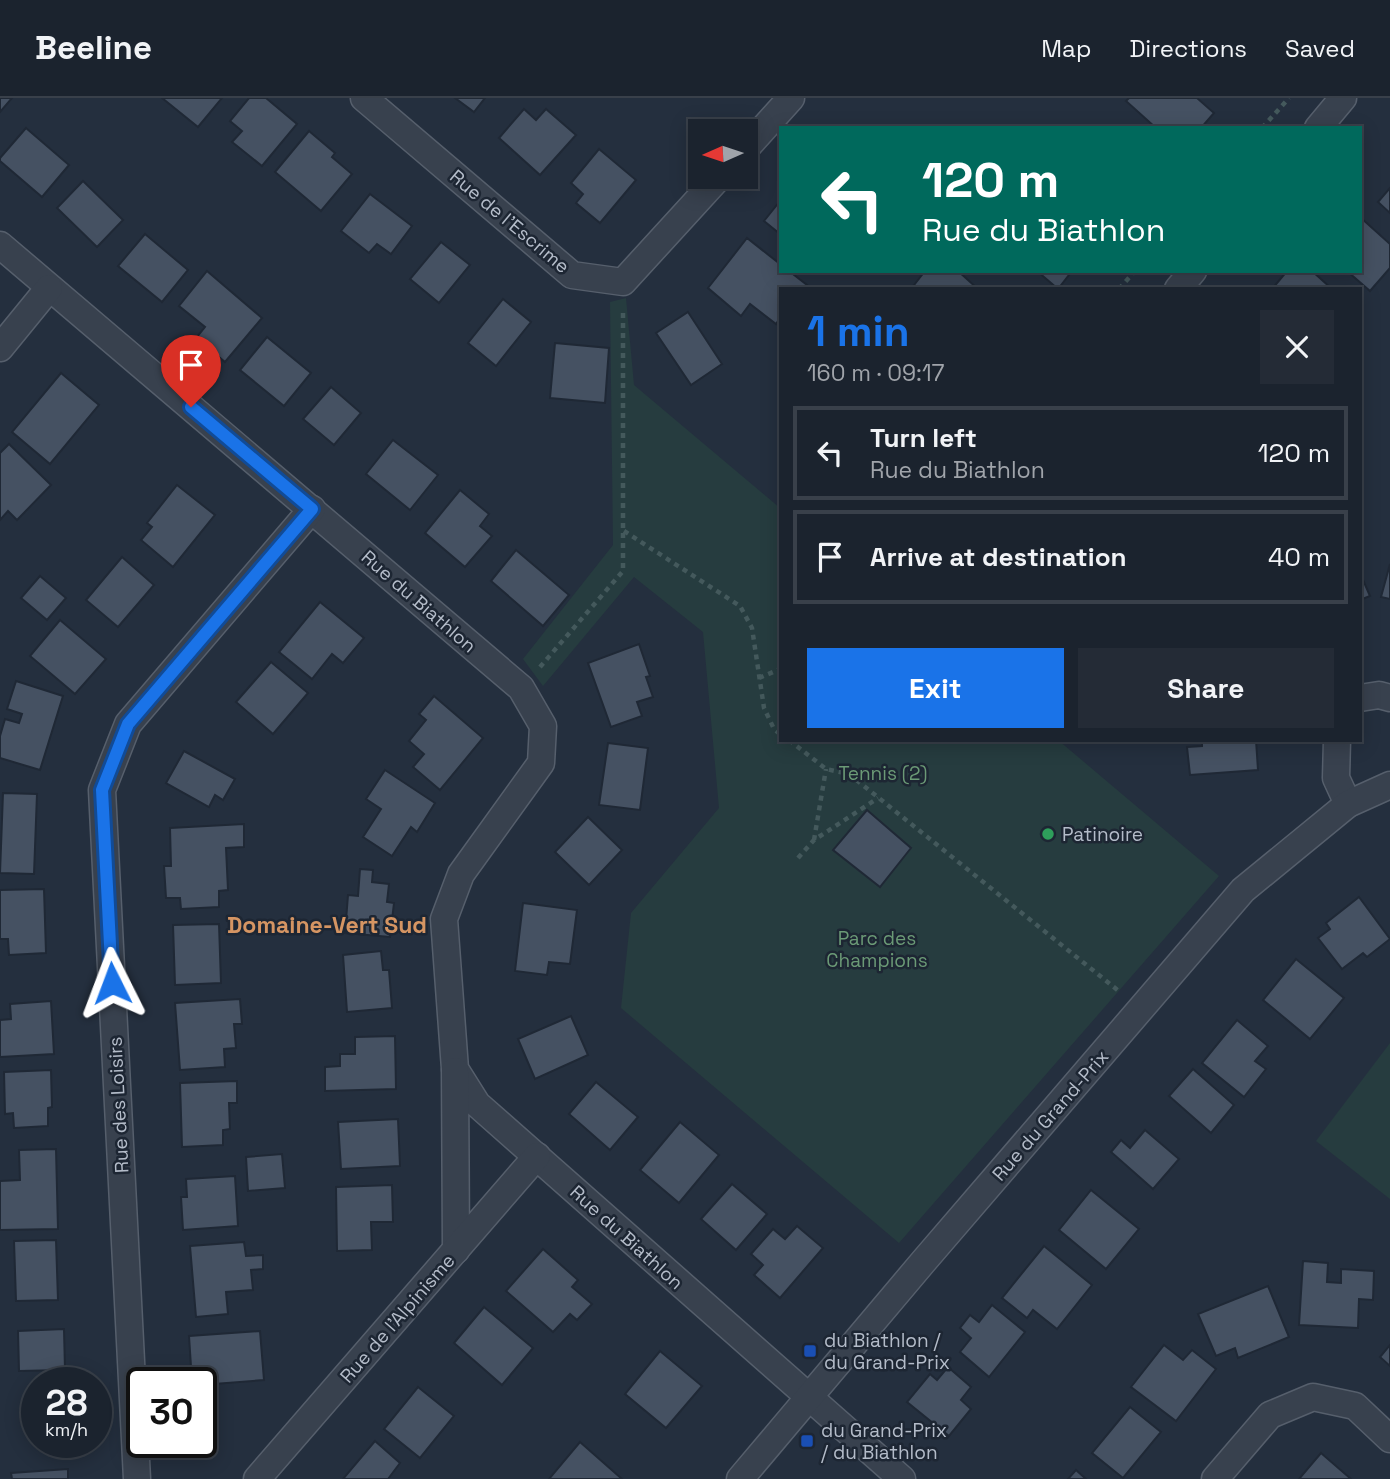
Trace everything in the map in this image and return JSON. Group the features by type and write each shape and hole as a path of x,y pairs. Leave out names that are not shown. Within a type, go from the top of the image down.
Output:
{"street":[{"name":"Rue de l'Escrime","path":"364,98 572,275 623,282"},
{"path":"758,135 791,98"},
{"path":"1320,126 1343,98"},
{"path":"623,282 708,189"},
{"name":"Rue du Biathlon","path":"0,245 521,688 543,726 541,763 461,874 444,919 455,1069 456,1250"},
{"path":"1180,287 1191,273"},
{"path":"0,348 49,288"},
{"name":"Rue des Loisirs","path":"137,1479 102,790 128,724 312,509"},
{"path":"1362,698 1379,695 1390,698"},
{"path":"1336,742 1336,778 1348,804"},
{"name":"Rue du Grand-Prix","path":"740,1479 1243,890 1348,804 1390,785"},
{"name":"Rue du Biathlon","path":"455,1069 477,1104 902,1479"},
{"name":"Rue de l'Alpinisme","path":"257,1479 537,1156"},
{"path":"1215,1479 1270,1415 1313,1397 1355,1406 1390,1439"}],"path":[{"path":"1264,126 1289,98"},
{"path":"1121,287 1133,273"},
{"path":"521,688 623,571 623,282"},
{"path":"623,531 740,606 752,628 764,708 774,729 779,733"},
{"path":"760,678 779,669"},
{"path":"792,742 826,769 849,774 1142,1010"},
{"path":"814,840 826,769"},
{"path":"798,858 814,840 879,798"}],"green space":[{"name":"Parc des Champions","path":"626,298 634,385 779,507 779,742 1060,742 1219,876 899,1243 621,1008 631,913 719,808 703,632 634,577 543,686 523,659 613,545 610,302"},
{"path":"1390,1043 1390,1199 1316,1141"}],"building":[{"path":"0,98 12,98 0,112"},
{"path":"162,98 222,98 198,127"},
{"path":"249,98 266,98 297,124 262,166 232,142 242,131 230,121"},
{"path":"455,98 485,98 474,112"},
{"path":"1129,98 1197,98 1214,113 1203,126 1154,126 1126,101"},
{"path":"524,109 536,120 546,109 576,135 540,175 499,138"},
{"path":"26,128 69,165 42,197 0,161"},
{"path":"309,131 335,153 332,157 352,174 321,211 275,172"},
{"path":"599,149 636,180 600,223 576,203 583,194 571,183"},
{"path":"83,181 123,220 97,247 57,208"},
{"path":"1390,188 1390,213 1378,202"},
{"path":"370,194 412,226 391,254 377,244 369,253 341,231"},
{"path":"779,202 779,233 764,221"},
{"path":"1362,219 1390,244 1390,268 1370,291 1349,273 1362,273"},
{"path":"145,234 188,270 162,302 118,266"},
{"path":"747,238 779,263 779,273 792,273 807,285 779,287 779,320 776,324 750,304 741,316 708,288"},
{"path":"441,242 470,265 439,303 410,279"},
{"path":"207,271 262,318 225,362 196,338 205,327 179,306"},
{"path":"923,273 960,273 976,287 913,287"},
{"path":"1039,273 1070,273 1060,287 1056,287"},
{"path":"1285,273 1314,273 1330,287 1274,287"},
{"path":"503,299 531,322 496,366 468,343"},
{"path":"688,312 722,364 691,385 656,333"},
{"path":"267,337 311,373 284,406 240,370"},
{"path":"555,343 609,348 605,403 550,398"},
{"path":"61,373 99,405 50,464 12,432"},
{"path":"331,387 361,413 334,445 303,419"},
{"path":"393,440 438,475 410,510 366,474"},
{"path":"9,444 51,485 17,520 8,511 0,520 0,453"},
{"path":"177,485 215,515 173,567 141,540 152,527 147,523"},
{"path":"460,490 489,514 480,526 492,536 465,567 425,533"},
{"path":"516,550 569,595 543,626 491,581"},
{"path":"122,557 154,585 118,627 86,600"},
{"path":"1390,564 1390,599 1381,597"},
{"path":"40,576 66,598 47,620 21,598"},
{"path":"1362,578 1370,596 1362,599"},
{"path":"320,602 364,638 343,663 332,654 312,679 279,652"},
{"path":"60,620 106,659 75,694 30,656"},
{"path":"639,644 650,676 646,677 653,697 637,702 642,716 611,727 588,663"},
{"path":"271,662 308,693 273,734 236,702"},
{"path":"16,681 63,696 40,770 0,758 0,736 5,719 19,723 22,714 7,709"},
{"path":"434,696 483,738 440,790 413,767 424,754 409,741 426,720 419,714"},
{"path":"1202,742 1256,742 1258,770 1190,775 1187,747 1202,746"},
{"path":"608,743 648,748 640,810 599,805"},
{"path":"184,751 235,779 223,800 215,795 209,807 166,783"},
{"path":"385,770 435,803 417,832 411,827 392,856 363,837 381,809 366,799"},
{"path":"3,793 37,794 34,874 0,873"},
{"path":"867,810 911,848 880,887 833,850"},
{"path":"588,817 622,850 589,885 555,852"},
{"path":"244,824 244,847 226,848 228,890 219,891 219,907 181,909 180,898 166,898 164,866 171,866 170,828"},
{"path":"360,869 373,870 372,882 389,884 387,902 394,903 390,937 345,933 348,895 358,896"},
{"path":"44,889 46,953 9,955 8,939 0,939 0,890"},
{"path":"1359,897 1390,939 1367,957 1363,953 1342,969 1318,938 1330,929 1326,923"},
{"path":"523,903 577,910 570,964 549,962 547,975 515,971"},
{"path":"219,924 221,983 175,985 173,925"},
{"path":"381,951 383,970 389,970 392,1008 347,1012 343,955"},
{"path":"1296,959 1344,998 1310,1039 1263,1000"},
{"path":"240,999 242,1024 234,1024 236,1048 224,1049 225,1067 180,1070 175,1003"},
{"path":"51,1001 54,1054 0,1057 0,1020 11,1019 10,1004"},
{"path":"571,1016 588,1055 535,1079 518,1039"},
{"path":"1237,1020 1268,1046 1255,1061 1266,1069 1244,1097 1202,1063"},
{"path":"395,1036 396,1089 325,1091 325,1067 340,1066 340,1054 355,1054 355,1037"},
{"path":"1193,1069 1234,1105 1211,1133 1169,1096"},
{"path":"51,1070 52,1107 48,1108 48,1126 14,1128 13,1113 5,1114 4,1072"},
{"path":"237,1081 237,1103 229,1103 230,1129 223,1130 223,1145 182,1147 180,1083"},
{"path":"596,1082 638,1117 610,1150 569,1114"},
{"path":"398,1119 400,1166 341,1169 338,1122"},
{"path":"680,1122 719,1155 679,1203 640,1170"},
{"path":"1145,1130 1179,1159 1153,1189 1111,1152 1121,1140 1130,1148"},
{"path":"56,1149 58,1229 0,1230 0,1181 20,1180 19,1150"},
{"path":"282,1154 285,1188 248,1191 246,1157"},
{"path":"235,1176 238,1226 183,1230 181,1197 187,1197 186,1179"},
{"path":"732,1184 767,1214 736,1250 701,1219"},
{"path":"392,1185 393,1222 371,1222 372,1250 337,1251 336,1187"},
{"path":"1091,1190 1139,1229 1106,1269 1059,1230"},
{"path":"797,1226 823,1248 780,1298 754,1275 763,1265 751,1254 773,1229 785,1239"},
{"path":"56,1240 58,1300 16,1301 14,1241"},
{"path":"244,1242 246,1256 263,1255 263,1269 251,1270 253,1290 226,1292 228,1314 196,1317 190,1246"},
{"path":"1044,1246 1092,1285 1057,1329 1033,1310 1027,1318 1002,1298"},
{"path":"543,1249 578,1280 572,1287 592,1304 577,1320 570,1314 553,1332 506,1291"},
{"path":"1303,1261 1328,1263 1327,1282 1341,1283 1341,1269 1374,1271 1373,1300 1359,1299 1358,1328 1299,1325"},
{"path":"1268,1286 1289,1337 1238,1358 1235,1348 1216,1356 1198,1314"},
{"path":"992,1305 1025,1332 989,1377 960,1352 971,1338 960,1328 970,1315 979,1322"},
{"path":"484,1307 533,1348 502,1385 454,1343"},
{"path":"64,1329 65,1367 21,1367 19,1371 18,1331"},
{"path":"260,1331 264,1380 217,1384 217,1367 191,1367 189,1336"},
{"path":"1164,1345 1183,1360 1192,1350 1216,1369 1176,1421 1131,1387"},
{"path":"1390,1345 1390,1366 1380,1357"},
{"path":"660,1351 702,1386 666,1428 625,1394"},
{"path":"948,1367 971,1387 961,1400 971,1409 949,1436 907,1402 930,1374 937,1380"},
{"path":"418,1387 454,1416 420,1458 384,1429"},
{"path":"1130,1407 1161,1432 1123,1478 1092,1453"},
{"path":"375,1441 400,1463 388,1479 343,1479"},
{"path":"580,1442 622,1479 549,1479"},
{"path":"1321,1453 1351,1479 1299,1479"},
{"path":"68,1469 68,1479 12,1479 11,1473"},
{"path":"1076,1470 1086,1479 1068,1479"}],"place":[{"name":"Patinoire","path":"1048,834"},
{"name":"du Biathlon / du Grand-Prix","path":"810,1351"},
{"name":"du Grand-Prix / du Biathlon","path":"807,1441"}],"district":[{"name":"Domaine-Vert Sud","path":"327,925"}],"route":[{"path":"112,983 102,790 128,724 312,509 191,407"}],"park label":[{"name":"Tennis (2)","path":"883,773"}]}
